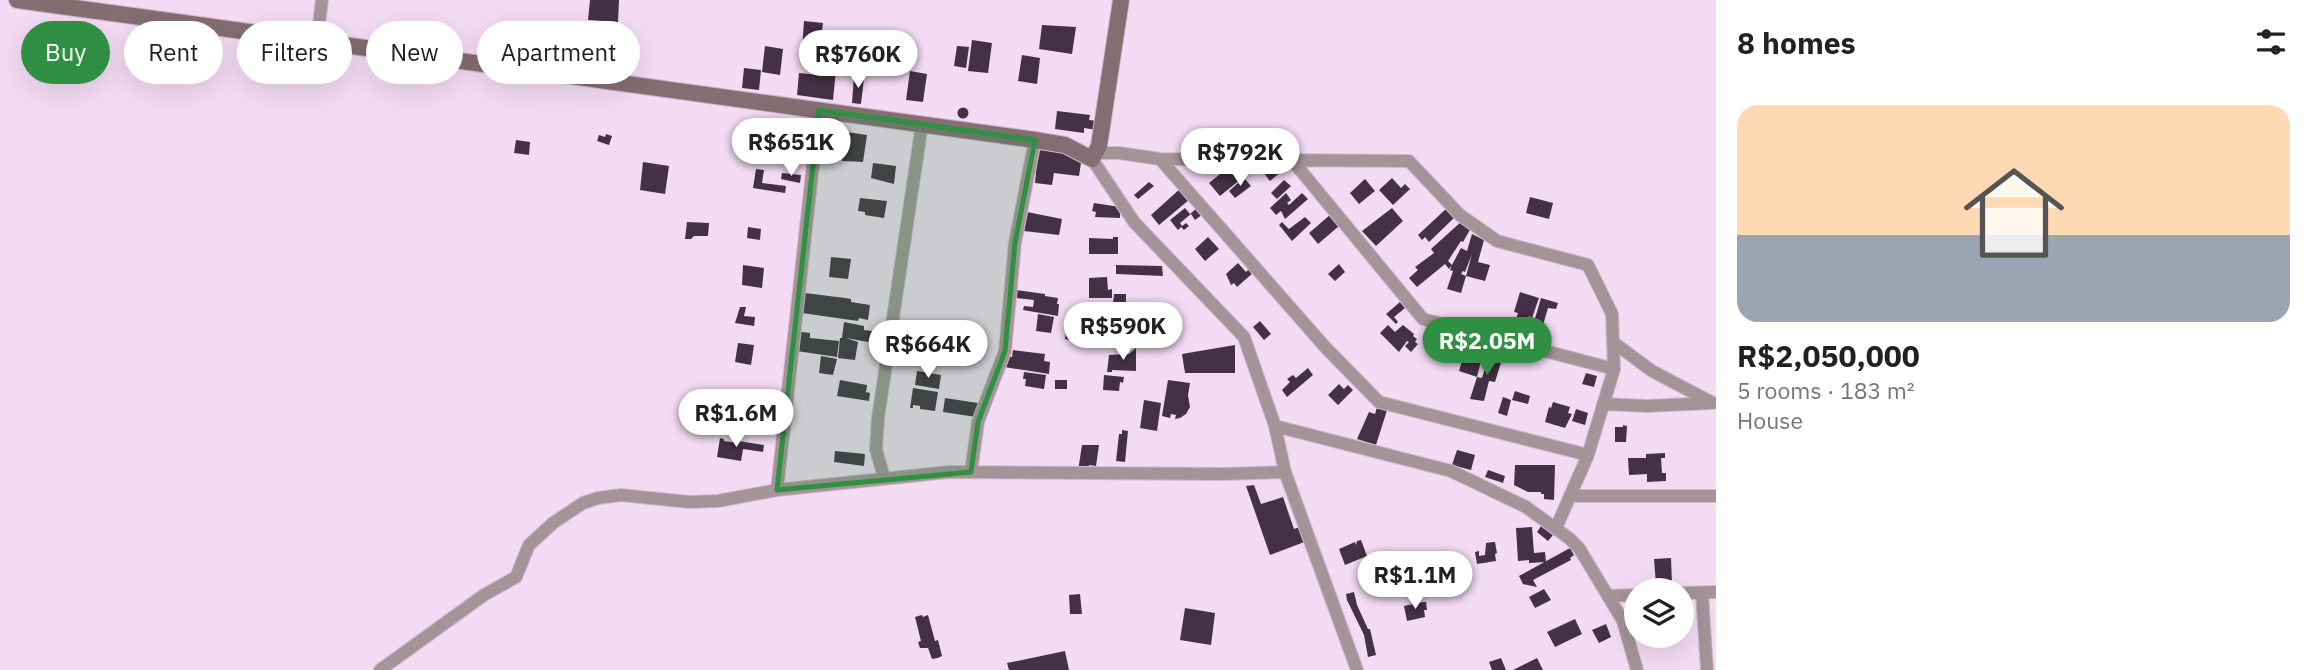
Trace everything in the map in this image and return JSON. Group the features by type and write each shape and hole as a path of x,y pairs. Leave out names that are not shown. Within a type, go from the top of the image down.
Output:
{"street":[{"path":"18,0 237,30"},
{"path":"319,21 322,0"},
{"path":"1094,156 1099,146 1121,0"},
{"path":"352,46 1035,140 1065,145 1094,156 1119,153 1160,159 1409,161 1460,215 1497,241 1588,265 1612,314 1614,369 1588,456 1556,528"},
{"path":"777,490 819,110"},
{"path":"884,478 876,449 878,418 922,124"},
{"path":"971,472 978,422 1005,351 1015,243 1035,140"},
{"path":"1094,156 1134,222 1244,337 1275,426 1285,472 1357,670"},
{"path":"1160,159 1326,348 1379,402 1588,456"},
{"path":"1292,160 1423,319 1614,369"},
{"path":"1613,342 1653,371 1715,403"},
{"path":"1603,404 1647,406 1715,403"},
{"path":"1275,426 1451,471 1526,507 1570,538 1579,548 1623,621 1637,670"},
{"path":"380,670 484,595 516,577 529,545 553,523 583,503 598,498 621,495 689,502 718,501 777,490 949,472 1285,472"},
{"path":"1570,496 1716,496"},
{"path":"1694,593 1716,592"},
{"path":"1702,593 1707,670"},
{"path":"1608,596 1624,595"}],"highlighted area":[{"path":"819,110 1035,140 1015,243 1005,351 978,422 971,472 777,490"}],"building":[{"path":"590,0 619,0 618,21 588,20"},
{"path":"804,21 823,23 821,39 811,38 810,49 802,49"},
{"path":"1042,25 1076,27 1072,54 1039,49"},
{"path":"972,40 992,43 988,73 968,71"},
{"path":"765,46 783,49 780,75 762,72"},
{"path":"957,46 969,47 966,68 954,66"},
{"path":"1022,55 1040,58 1037,84 1018,81"},
{"path":"819,66 836,69 833,100 797,95 799,73 818,75"},
{"path":"744,68 761,70 759,90 742,88"},
{"path":"910,71 927,74 923,102 906,100"},
{"path":"854,76 864,78 861,104 852,103"},
{"path":"963,107 969,113 963,119 957,113"},
{"path":"1057,111 1090,115 1089,120 1099,121 1097,130 1084,128 1084,133 1055,129"},
{"path":"825,127 843,130 847,128 847,132 867,135 863,162 842,161 846,138 843,138 843,142 823,139"},
{"path":"606,134 612,136 609,145 597,141 599,135 605,137"},
{"path":"516,140 530,142 529,155 514,153"},
{"path":"1038,150 1063,152 1081,163 1079,176 1054,173 1052,185 1035,183"},
{"path":"1275,158 1289,165 1270,181 1261,169"},
{"path":"643,162 669,166 665,194 640,190"},
{"path":"873,163 896,166 894,184 871,178"},
{"path":"1230,166 1241,179 1220,196 1209,183"},
{"path":"756,169 764,170 762,183 786,186 785,193 753,188"},
{"path":"782,173 801,175 800,183 781,179"},
{"path":"1244,178 1251,186 1235,198 1229,191"},
{"path":"1392,178 1401,188 1405,184 1410,189 1393,205 1379,190"},
{"path":"1365,179 1375,191 1359,204 1350,193"},
{"path":"1284,180 1291,186 1277,199 1271,193"},
{"path":"1149,182 1154,186 1138,199 1134,195"},
{"path":"1181,188 1190,199 1159,225 1151,215"},
{"path":"1286,193 1291,200 1287,203 1289,205 1302,193 1308,199 1285,219 1281,211 1276,215 1270,208"},
{"path":"1530,197 1553,203 1549,219 1526,213"},
{"path":"860,198 887,201 884,218 858,211"},
{"path":"1094,203 1120,207 1120,218 1095,217 1096,212 1092,211"},
{"path":"1185,208 1190,214 1197,208 1203,214 1195,220 1191,214 1180,223 1182,226 1186,223 1189,226 1178,230 1170,220"},
{"path":"1392,208 1403,221 1376,246 1362,231"},
{"path":"1447,208 1455,217 1429,242 1425,237 1422,240 1418,235"},
{"path":"1027,212 1062,219 1059,235 1024,231"},
{"path":"1330,215 1339,226 1318,244 1309,233"},
{"path":"1305,217 1311,223 1292,241 1279,225 1282,222 1289,229"},
{"path":"1462,221 1471,228 1448,261 1452,265 1449,269 1445,264 1417,287 1409,278 1418,270 1415,267 1434,253 1431,249"},
{"path":"687,222 709,223 708,236 685,239"},
{"path":"748,227 761,229 760,240 747,238"},
{"path":"1472,234 1484,240 1478,262 1490,265 1485,281 1466,276 1461,293 1447,289 1453,271 1450,270 1452,265 1461,248 1467,251","holes":["1472,254 1466,276 1461,274 1465,272"]},
{"path":"1118,237 1118,254 1089,254 1089,238"},
{"path":"1208,237 1219,249 1205,261 1195,249"},
{"path":"831,257 851,259 848,279 829,277"},
{"path":"1238,263 1246,272 1250,268 1254,272 1237,287 1234,283 1231,285 1226,274"},
{"path":"1339,264 1345,272 1335,281 1328,274"},
{"path":"743,265 764,268 762,288 742,285"},
{"path":"1116,265 1162,266 1163,276 1116,274"},
{"path":"1107,277 1112,298 1089,298 1089,278"},
{"path":"1016,290 1058,298 1058,316 1023,310 1024,306 1033,307 1034,300 1015,298"},
{"path":"1520,292 1539,298 1532,318 1529,316 1527,323 1516,319 1518,313 1514,312"},
{"path":"805,293 851,299 851,302 870,305 868,320 802,313"},
{"path":"1114,294 1126,294 1126,305 1113,305"},
{"path":"1541,298 1558,303 1556,309 1548,308 1543,325 1534,322"},
{"path":"1400,302 1405,308 1394,317 1398,322 1396,324 1386,314"},
{"path":"740,307 746,307 744,316 755,317 754,326 735,323"},
{"path":"1038,314 1054,317 1051,333 1036,331"},
{"path":"1074,317 1101,321 1098,338 1078,335 1077,341 1065,339 1067,325 1072,326"},
{"path":"1260,321 1271,334 1264,340 1253,327"},
{"path":"844,322 864,326 864,330 886,333 884,345 846,338 858,342 855,360 838,358"},
{"path":"1388,325 1395,332 1403,325 1414,334 1418,344 1411,352 1405,346 1409,342 1407,341 1399,352 1380,333"},
{"path":"907,328 926,331 924,349 905,346"},
{"path":"795,331 810,333 810,338 839,341 837,357 797,351"},
{"path":"738,343 754,345 751,365 735,362"},
{"path":"1235,345 1235,373 1185,373 1182,354"},
{"path":"1136,348 1136,371 1107,372 1109,355 1129,354"},
{"path":"1013,350 1045,354 1044,361 1050,362 1049,374 1004,367 1005,356 1012,357"},
{"path":"1490,352 1503,356 1495,382 1489,381 1484,401 1470,399 1477,377 1482,378"},
{"path":"1464,355 1481,361 1477,377 1459,371"},
{"path":"821,356 837,359 833,375 819,373"},
{"path":"1308,368 1313,375 1287,397 1282,390 1290,382 1287,379 1293,375 1296,378"},
{"path":"917,371 941,375 939,389 915,385"},
{"path":"1024,372 1046,375 1044,389 1025,386"},
{"path":"1586,373 1597,376 1594,387 1582,384"},
{"path":"1104,375 1124,377 1119,391 1103,390"},
{"path":"840,380 867,385 869,401 837,396"},
{"path":"1055,380 1067,380 1067,389 1055,389"},
{"path":"1168,380 1190,383 1190,407 1180,418 1175,419 1176,415 1171,414 1170,418 1162,416"},
{"path":"1339,384 1344,389 1348,385 1353,390 1338,405 1328,395"},
{"path":"913,388 938,392 935,411 913,405 913,408 910,408"},
{"path":"1515,391 1530,396 1528,404 1512,400"},
{"path":"1503,397 1511,400 1507,416 1498,413"},
{"path":"945,398 978,403 976,417 943,412"},
{"path":"1144,400 1161,403 1157,431 1140,428"},
{"path":"1553,402 1570,407 1568,413 1572,414 1565,428 1545,422"},
{"path":"1378,404 1388,407 1376,445 1357,439 1369,412 1375,414"},
{"path":"1576,409 1588,413 1585,425 1572,421"},
{"path":"1627,426 1626,442 1615,442 1615,427"},
{"path":"1122,430 1128,431 1125,462 1116,461 1119,434 1122,434"},
{"path":"720,438 724,441 764,445 763,452 743,449 741,461 717,457"},
{"path":"1082,445 1099,445 1096,466 1089,465 1088,470 1078,471"},
{"path":"1457,450 1475,455 1471,470 1452,465"},
{"path":"835,451 865,454 864,466 834,462"},
{"path":"1665,453 1665,458 1661,458 1662,473 1666,473 1666,481 1647,482 1647,474 1629,475 1628,458 1646,458 1646,454"},
{"path":"1515,465 1555,465 1554,500 1544,499 1541,492 1528,492 1514,485"},
{"path":"1488,470 1505,476 1503,483 1485,477"},
{"path":"1254,485 1261,504 1283,497 1294,529 1302,526 1307,541 1270,555 1246,486"},
{"path":"1541,526 1553,535 1548,541 1537,532"},
{"path":"1532,527 1534,553 1545,552 1546,562 1518,561 1516,528"},
{"path":"1361,540 1367,556 1345,565 1339,549 1355,542 1356,545 1357,541"},
{"path":"1495,542 1496,561 1477,564 1475,552 1479,551 1479,556 1485,555 1486,543"},
{"path":"1570,548 1574,555 1571,560 1533,580 1537,587 1523,584 1519,576"},
{"path":"1671,558 1672,578 1655,578 1654,559"},
{"path":"1544,589 1551,600 1535,608 1529,597"},
{"path":"1354,592 1357,605 1370,629 1376,655 1368,657 1364,635 1347,600 1346,594"},
{"path":"1080,594 1082,614 1070,614 1069,595"},
{"path":"1426,602 1425,617 1407,621 1404,606"},
{"path":"1185,608 1215,613 1211,645 1180,640"},
{"path":"928,615 935,641 938,640 942,656 938,658 932,659 928,648 920,648 918,642 921,641 915,617"},
{"path":"1575,619 1582,634 1555,647 1547,632"},
{"path":"1606,624 1611,637 1599,643 1592,630"},
{"path":"1065,651 1069,670 1009,670 1007,663"},
{"path":"1501,658 1506,670 1492,670 1489,662"},
{"path":"1537,658 1543,670 1513,670"}]}
